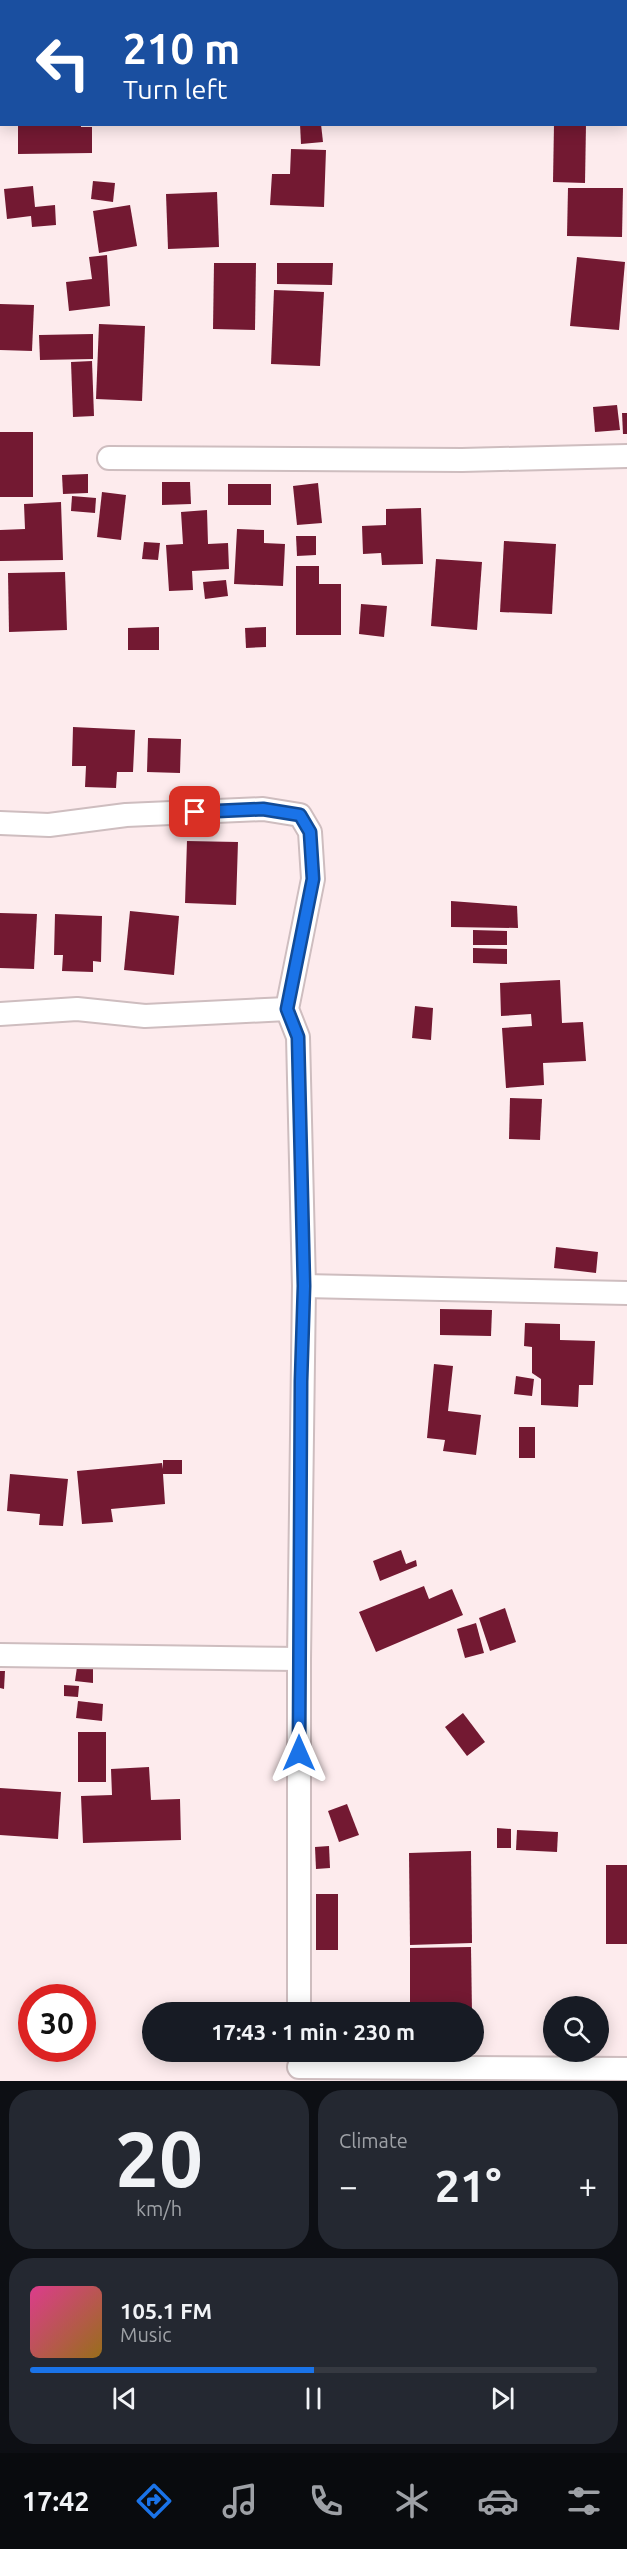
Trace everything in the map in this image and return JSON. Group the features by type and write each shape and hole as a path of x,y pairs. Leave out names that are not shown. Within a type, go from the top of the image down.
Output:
{"street":[{"path":"109,458 462,460 627,456"},
{"path":"0,823 49,825 126,815 263,809 300,815 310,832 313,879 287,1009 298,1037 304,1286 299,1659 299,2002"},
{"path":"0,1014 77,1009 145,1016 287,1009"},
{"path":"304,1286 627,1293"},
{"path":"0,1655 299,1659"},
{"path":"299,2067 627,2069"}],"building":[{"path":"18,126 92,127 92,153 18,154"},
{"path":"300,126 321,126 323,142 301,144"},
{"path":"554,126 586,126 585,183 553,182"},
{"path":"291,149 326,150 324,207 270,205 272,174 290,174"},
{"path":"93,181 115,183 113,202 91,199"},
{"path":"33,186 35,207 55,205 56,225 32,227 31,216 7,219 4,189"},
{"path":"568,188 623,188 622,237 567,236"},
{"path":"217,192 219,247 168,249 166,194"},
{"path":"130,205 137,246 99,253 93,211"},
{"path":"107,255 110,306 69,311 66,282 92,279 89,257"},
{"path":"577,257 625,262 619,330 570,326"},
{"path":"214,263 256,263 255,330 213,329"},
{"path":"277,263 333,263 332,285 277,284"},
{"path":"274,290 324,292 320,366 271,364"},
{"path":"0,304 34,305 32,351 0,350"},
{"path":"99,324 145,326 142,401 96,399"},
{"path":"93,334 93,359 40,360 39,335"},
{"path":"92,361 94,416 73,417 71,362"},
{"path":"617,405 620,430 595,432 593,407"},
{"path":"622,413 627,413 627,434 623,434"},
{"path":"0,432 33,432 33,497 0,497"},
{"path":"88,474 88,493 63,494 62,475"},
{"path":"162,482 190,482 191,504 162,505"},
{"path":"318,483 322,523 297,525 293,486"},
{"path":"228,484 271,484 271,505 228,505"},
{"path":"102,492 126,495 121,540 97,537"},
{"path":"72,496 96,498 95,513 71,511"},
{"path":"61,502 63,560 0,561 0,530 25,529 24,504"},
{"path":"421,508 423,564 382,565 381,553 363,554 362,526 386,525 386,509"},
{"path":"207,510 208,544 228,543 229,569 192,571 193,590 169,591 166,545 183,544 181,512"},
{"path":"237,529 264,530 264,543 285,544 283,586 234,584"},
{"path":"296,536 316,536 316,555 297,556"},
{"path":"504,541 556,544 552,614 500,612"},
{"path":"144,542 160,543 158,560 142,559"},
{"path":"436,559 482,562 477,630 431,626"},
{"path":"296,566 319,566 319,584 341,584 341,635 296,635"},
{"path":"65,572 67,630 9,632 8,573"},
{"path":"226,580 228,596 205,599 203,582"},
{"path":"361,604 387,606 384,637 359,634"},
{"path":"159,627 159,650 128,650 128,628"},
{"path":"266,627 266,647 246,648 245,628"},
{"path":"73,727 135,730 133,772 117,772 116,788 85,787 86,766 72,766"},
{"path":"148,738 181,739 180,773 147,772"},
{"path":"187,841 238,842 236,905 185,903"},
{"path":"451,901 517,906 518,928 451,927"},
{"path":"130,911 179,916 174,975 124,970"},
{"path":"0,913 37,914 34,969 0,968"},
{"path":"55,914 102,916 101,962 93,961 93,972 62,971 63,955 54,955"},
{"path":"473,930 507,931 507,945 473,945"},
{"path":"473,948 507,949 507,964 473,963"},
{"path":"560,980 562,1023 583,1022 586,1061 543,1063 544,1085 506,1088 502,1028 532,1026 531,1014 501,1016 500,983"},
{"path":"415,1006 433,1008 431,1040 412,1038"},
{"path":"510,1098 542,1099 540,1140 509,1139"},
{"path":"556,1247 598,1252 596,1273 554,1268"},
{"path":"440,1309 492,1310 491,1336 440,1335"},
{"path":"525,1323 560,1324 560,1340 595,1341 593,1385 579,1385 578,1407 541,1405 541,1379 532,1373 532,1347 524,1346"},
{"path":"434,1364 453,1366 448,1411 481,1415 476,1455 443,1451 445,1440 427,1438"},
{"path":"516,1376 534,1379 532,1396 514,1394"},
{"path":"519,1427 535,1427 535,1458 519,1458"},
{"path":"163,1460 182,1460 182,1474 163,1474 165,1504 111,1509 113,1522 82,1524 77,1471 162,1463 163,1469"},
{"path":"10,1474 68,1479 63,1526 39,1525 40,1514 7,1511"},
{"path":"401,1550 406,1564 416,1560 417,1566 380,1581 373,1561"},
{"path":"424,1586 429,1599 452,1589 463,1615 376,1652 359,1612"},
{"path":"505,1608 516,1642 490,1651 479,1618"},
{"path":"476,1623 484,1653 465,1658 457,1629"},
{"path":"77,1667 93,1669 93,1683 75,1681"},
{"path":"0,1671 5,1671 4,1689 0,1688"},
{"path":"64,1685 79,1686 78,1697 64,1696"},
{"path":"78,1701 103,1704 102,1721 76,1718"},
{"path":"463,1713 485,1742 467,1756 445,1727"},
{"path":"78,1732 106,1732 106,1782 78,1782"},
{"path":"149,1767 151,1800 180,1799 181,1840 83,1843 81,1796 112,1795 111,1769"},
{"path":"0,1788 61,1792 58,1839 0,1835"},
{"path":"347,1804 359,1835 339,1842 328,1811"},
{"path":"497,1828 511,1829 511,1848 497,1848"},
{"path":"517,1830 558,1832 557,1852 516,1850"},
{"path":"329,1846 330,1868 316,1869 315,1847"},
{"path":"471,1851 472,1943 410,1945 409,1853"},
{"path":"606,1865 627,1865 627,1944 606,1944"},
{"path":"316,1894 338,1894 338,1950 316,1950"},
{"path":"471,1947 472,2002 410,2002 410,1948"}],"route":[{"path":"195,812 263,809 300,815 310,832 313,879 287,1009 298,1037 304,1286 301,1381 299,1753"}]}
